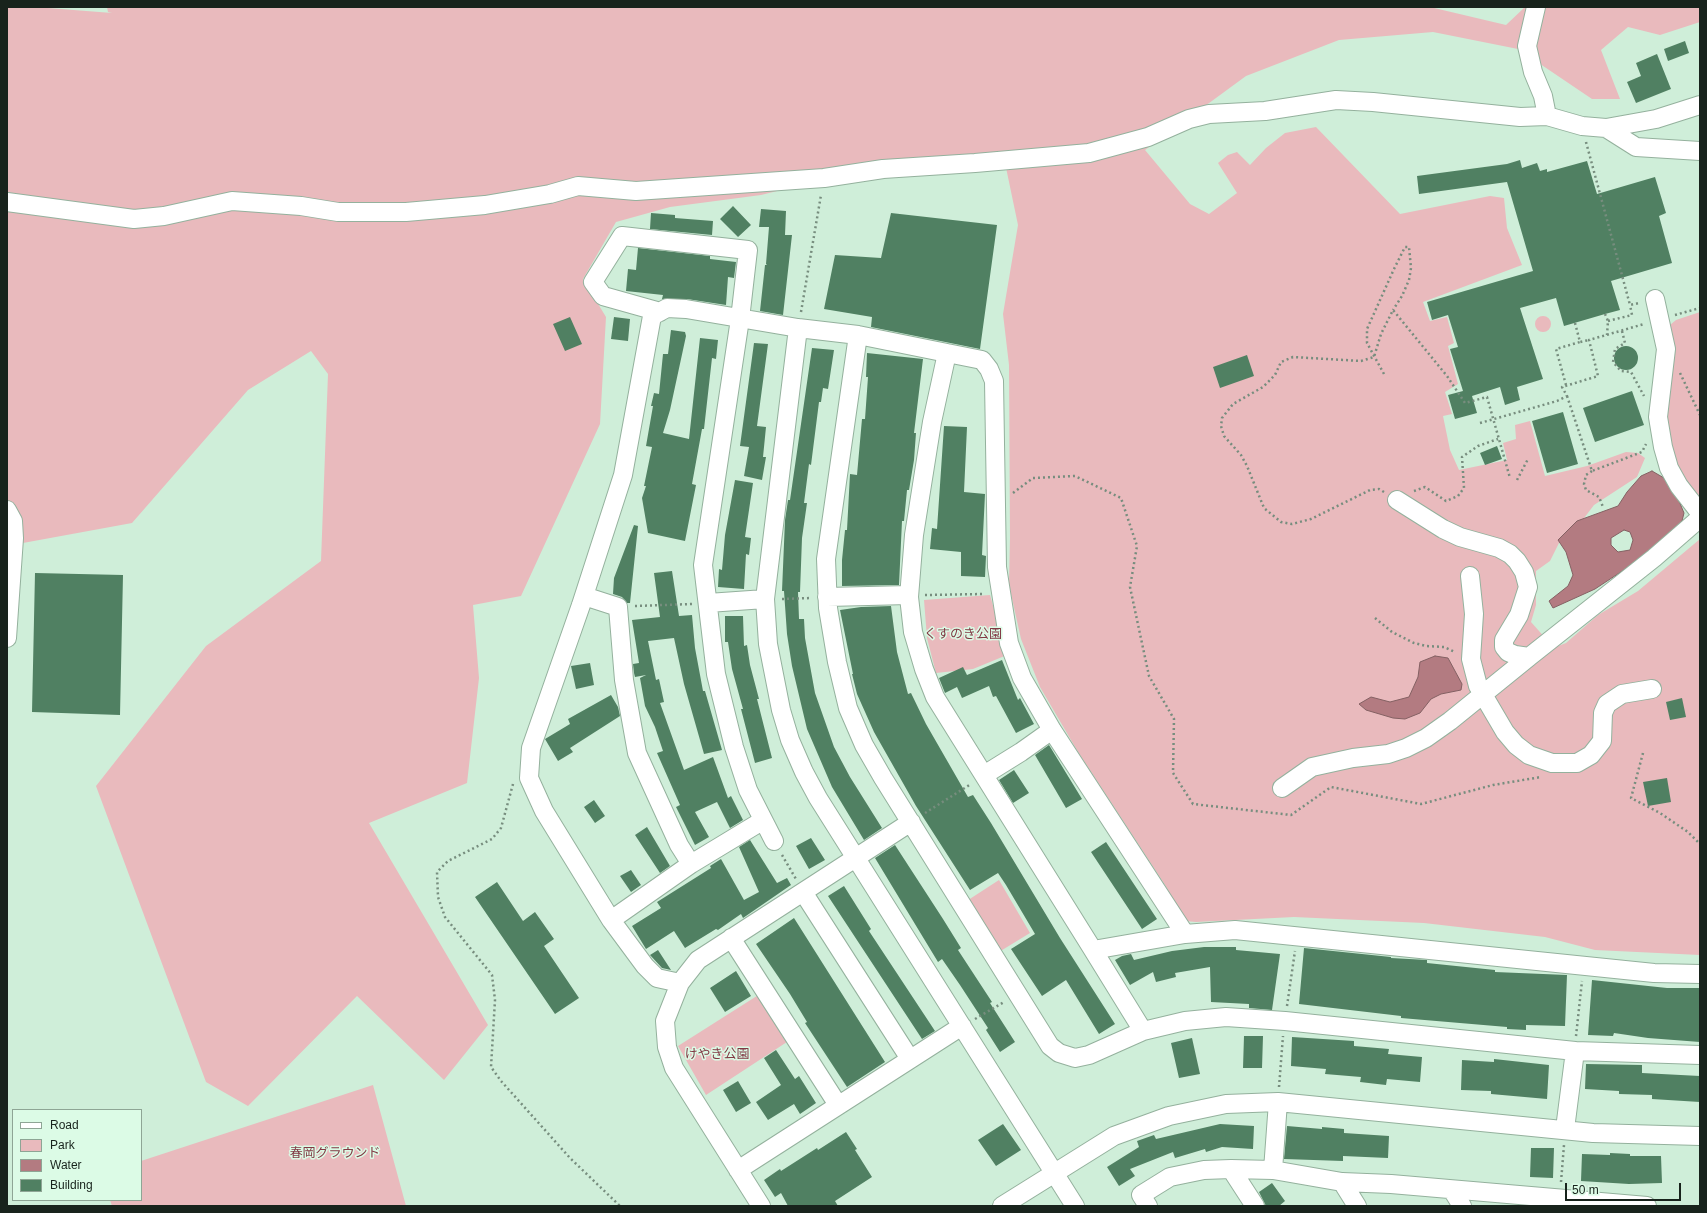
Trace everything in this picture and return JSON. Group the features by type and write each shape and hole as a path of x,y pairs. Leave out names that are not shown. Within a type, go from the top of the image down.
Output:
{"street":[{"path":"1536,7 1527,46 1533,72 1544,96 1547,116"},
{"path":"7,202 134,218 164,216 232,201 301,206 338,212 406,212 485,205 550,194 578,186 636,191 824,178 883,169 1089,153 1148,137 1189,119 1209,114 1265,111 1336,100 1373,102 1520,117 1547,116 1582,126 1606,128 1656,119 1700,105"},
{"path":"1606,128 1636,147 1700,151"},
{"path":"660,312 604,296 594,282 622,236 748,250 740,319 702,565 716,674 734,747 748,790 762,821 774,841"},
{"path":"1655,299 1666,349 1658,417 1663,447 1669,468 1679,486 1700,514"},
{"path":"680,983 657,978 645,966 611,920 544,811 528,778 531,748 584,596 623,475 652,316 667,308 686,309 798,328 858,335 982,360 989,369 994,381 997,567 1000,594 1009,643 1022,678 1052,730 1185,934"},
{"path":"798,328 765,599 768,644 781,710 790,740 804,772 818,798 1075,1206"},
{"path":"858,335 826,559 827,597 837,662 848,708 864,745 1050,1046 1059,1053 1075,1058 1089,1056 1143,1031 1185,1021 1226,1017 1285,1021 1575,1050 1700,1055"},
{"path":"947,354 932,422 914,535 909,595 913,632 924,669 935,697 1143,1031"},
{"path":"1397,500 1443,529 1460,537 1499,548 1510,554 1517,561 1524,572 1528,587 1519,615 1504,640 1504,647 1508,652 1515,655 1529,657"},
{"path":"7,510 13,521 14,538 7,638"},
{"path":"1282,788 1312,767 1353,758 1388,754 1406,748 1426,738 1450,721 1654,558 1700,518"},
{"path":"1470,576 1474,614 1471,659 1478,686 1505,732 1516,745 1529,755 1552,763 1576,763 1591,755 1602,741 1603,713 1607,704 1622,694 1652,689"},
{"path":"827,597 909,595"},
{"path":"584,596 618,607 624,680 637,753 679,845 691,864"},
{"path":"708,603 765,599"},
{"path":"984,775 1022,752 1052,730"},
{"path":"611,920 691,864 762,821"},
{"path":"761,1206 674,1068 667,1047 665,1021 680,983 698,960 911,822"},
{"path":"803,892 910,1059"},
{"path":"1093,950 1185,934 1235,930 1654,973 1700,974"},
{"path":"731,938 838,1105"},
{"path":"738,1170 962,1026"},
{"path":"1565,1129 1575,1050"},
{"path":"1273,1170 1278,1102"},
{"path":"1002,1206 1114,1136 1169,1116 1226,1104 1278,1102 1565,1129 1593,1133 1700,1136"},
{"path":"1231,1169 1255,1206"},
{"path":"1148,1206 1141,1195 1170,1177 1204,1170 1231,1169 1273,1170 1342,1182 1391,1184 1562,1202 1647,1206"},
{"path":"1342,1182 1357,1206"},
{"path":"1452,1190 1462,1206"}],"path":[{"path":"1582,126 1599,184 1632,315 1608,321"},
{"path":"798,328 824,178"},
{"path":"1374,357 1381,334 1409,280 1411,268 1409,247 1405,247 1367,329 1367,343 1374,357 1384,374"},
{"path":"1630,305 1655,299"},
{"path":"1670,316 1700,308"},
{"path":"1393,310 1447,376 1465,403 1487,397 1510,478"},
{"path":"1605,314 1608,321 1607,335"},
{"path":"1566,385 1556,349 1622,331 1648,322"},
{"path":"1575,323 1580,342"},
{"path":"1622,331 1625,343 1615,349 1613,362 1621,371 1631,372 1646,402"},
{"path":"1589,340 1598,376 1562,387 1567,396 1592,471"},
{"path":"1374,357 1361,361 1292,357 1281,362 1275,375 1263,386 1233,404 1222,418 1221,426 1224,436 1241,455 1264,508 1281,522 1292,524 1311,519 1370,490 1379,489 1397,500 1425,487 1446,500 1458,496 1464,488 1462,457 1478,446 1498,439"},
{"path":"1679,371 1700,415"},
{"path":"1480,423 1557,401 1567,396"},
{"path":"1603,506 1599,497 1586,490 1584,484 1586,475 1592,471 1642,452 1647,442"},
{"path":"1517,480 1528,459"},
{"path":"1011,495 1032,478 1075,476 1122,498 1137,546 1130,587 1149,676 1174,719 1173,773 1194,804 1291,815 1331,787 1420,804 1493,785 1545,776"},
{"path":"909,595 1000,594"},
{"path":"765,599 827,597"},
{"path":"618,607 708,603"},
{"path":"1376,618 1392,632 1414,643 1426,646 1444,647 1460,656"},
{"path":"1643,752 1631,798 1660,813 1688,832 1698,840 1700,844"},
{"path":"911,822 984,775"},
{"path":"515,778 501,828 492,839 448,861 437,872 438,897 445,917 492,975 496,1000 491,1066 501,1080 570,1158 620,1206"},
{"path":"774,841 803,892"},
{"path":"1575,1050 1583,966"},
{"path":"962,1026 1017,994"},
{"path":"1562,1202 1565,1129"}],"green space":[{"path":"7,7 35,7 112,13 108,12 107,7 1430,7 1506,25 1525,7 1700,7 1700,22 1660,35 1628,27 1601,50 1620,99 1592,99 1518,49 1433,32 1339,40 1246,76 1145,150 1190,204 1209,214 1237,193 1218,163 1228,155 1237,152 1250,165 1266,148 1285,133 1316,127 1400,214 1490,196 1504,198 1507,228 1522,265 1423,302 1430,321 1447,317 1454,343 1448,346 1458,384 1445,392 1452,414 1443,416 1450,450 1459,470 1507,460 1503,443 1516,439 1515,425 1530,421 1545,476 1587,466 1626,452 1638,453 1645,458 1637,477 1594,505 1575,530 1561,539 1550,561 1536,571 1536,605 1531,622 1547,640 1530,657 1566,643 1598,615 1638,591 1700,539 1700,955 1595,950 1545,937 1424,923 1294,917 1196,922 1185,921 1165,885 1078,752 1040,687 1021,639 1009,585 1009,365 1003,314 1018,225 1004,158 846,174 761,195 670,207 616,222 583,279 606,317 600,424 521,596 473,605 479,678 467,783 369,823 488,1025 444,1080 357,996 248,1106 206,1082 96,786 206,646 321,561 328,374 311,351 248,390 132,523 12,545 7,652"},
{"path":"1700,312 1700,505 1675,463 1667,436 1665,400 1672,348 1670,325 1676,320"},
{"path":"1540,316 1546,316 1551,321 1549,330 1546,332 1540,332 1535,327 1535,321"},
{"name":"くすのき公園","path":"990,595 1007,655 973,669 936,673 927,638 924,600"},
{"path":"999,880 1030,933 994,955 962,904"},
{"name":"けやき公園","path":"760,994 790,1040 706,1095 678,1046"},
{"name":"春岡グラウンド","path":"373,1085 406,1206 112,1206 110,1201 142,1201 142,1161"}],"water":[{"path":"1652,471 1664,478 1679,501 1684,513 1681,525 1645,556 1595,589 1553,608 1549,601 1568,586 1573,575 1566,552 1558,540 1577,521 1618,506 1627,492 1641,476","holes":["1624,530 1630,532 1633,540 1630,550 1618,552 1611,545 1611,538"]},
{"path":"1435,656 1448,658 1462,684 1461,690 1441,694 1431,699 1420,713 1405,719 1393,718 1366,710 1359,704 1371,697 1390,702 1409,697 1418,677 1420,662"}],"building":[{"path":"1685,41 1689,53 1668,61 1664,49"},
{"path":"1657,54 1671,89 1636,103 1627,82 1641,76 1636,63"},
{"path":"1520,160 1522,168 1537,163 1540,171 1547,169 1547,172 1587,161 1597,194 1655,177 1666,213 1659,216 1672,263 1611,281 1620,310 1564,326 1556,298 1520,308 1543,379 1517,387 1520,400 1505,405 1500,387 1472,396 1477,413 1455,419 1448,395 1463,391 1450,349 1458,347 1448,315 1432,320 1427,302 1533,271 1507,182 1419,194 1417,176 1507,164"},
{"path":"733,206 751,225 738,237 720,219"},
{"path":"761,209 786,211 785,235 792,235 783,315 760,311 765,265 767,265 769,227 759,227"},
{"path":"651,213 675,215 675,218 713,221 712,235 650,229"},
{"path":"891,213 997,225 980,349 871,327 872,317 824,309 835,255 881,258"},
{"path":"638,248 710,256 710,259 736,262 734,278 728,277 726,305 687,299 662,299 663,295 626,291 628,269 636,270"},
{"path":"570,317 582,344 565,351 553,324"},
{"path":"614,317 630,319 628,341 611,339"},
{"path":"671,330 685,332 686,336 670,410 663,433 689,439 700,338 718,340 716,359 712,358 704,429 702,429 692,484 696,485 685,541 648,533 642,498 646,486 644,486 652,447 646,446 653,406 651,406 654,393 659,394 663,354 668,354"},
{"path":"754,343 768,344 757,426 766,427 763,457 766,457 762,480 744,476 749,447 740,446"},
{"path":"1626,346 1634,350 1638,358 1634,366 1626,370 1618,366 1614,358 1618,350"},
{"path":"812,348 834,350 828,389 823,388 821,402 819,402 811,465 809,464 804,503 807,503 802,538 800,592 798,592 799,619 804,619 805,638 815,693 834,747 850,777 882,828 864,840 832,787 807,729 792,666 787,634 784,591 782,591 785,520 788,500 790,500"},
{"path":"867,353 923,359 914,433 916,433 914,460 909,490 907,490 904,521 902,521 899,585 842,586 842,560 845,530 847,530 850,474 857,475 862,419 865,419 868,377 866,377"},
{"path":"1247,355 1254,376 1220,388 1213,367"},
{"path":"1632,391 1644,425 1595,442 1583,408"},
{"path":"1563,412 1578,464 1547,473 1532,421"},
{"path":"944,426 967,427 964,492 985,494 982,555 986,556 985,577 961,576 961,552 930,549 932,528 937,529"},
{"path":"1497,446 1502,459 1485,465 1480,453"},
{"path":"735,480 753,483 745,537 751,538 749,555 746,554 744,589 718,587 719,569 722,570 725,535"},
{"path":"634,525 638,526 630,603 627,603 622,597 613,594 614,578"},
{"path":"672,571 679,616 692,615 695,648 703,691 705,691 722,750 704,754 684,684 674,638 648,641 656,680 659,679 664,702 660,703 684,770 713,757 728,798 731,796 743,820 730,828 717,802 695,812 709,837 695,845 676,807 680,805 657,753 663,751 655,727 645,706 640,678 646,675 635,677 633,664 639,663 632,620 660,617 654,573"},
{"path":"35,573 123,575 120,715 32,712"},
{"path":"891,606 897,652 908,694 911,693 926,724 968,797 973,795 1060,938 1115,1024 1099,1034 1066,980 1042,996 1011,949 1035,934 1006,885 998,873 970,890 916,806 874,732 857,694 840,610 861,607"},
{"path":"725,616 743,616 744,646 747,645 750,665 759,699 757,699 772,758 755,763 732,669 728,642 725,642"},
{"path":"1002,660 1018,700 1020,698 1034,724 1016,733 996,696 993,697 989,686 962,698 957,687 945,693 939,678 963,667 967,675"},
{"path":"590,663 594,685 576,689 571,666"},
{"path":"611,695 618,707 620,716 570,748 573,752 558,761 545,739 570,724 568,719"},
{"path":"1682,698 1686,717 1670,720 1666,702"},
{"path":"1049,745 1082,799 1066,808 1035,755"},
{"path":"1014,770 1029,793 1013,803 999,780"},
{"path":"1667,778 1671,802 1648,806 1643,782"},
{"path":"594,800 605,816 595,823 584,807"},
{"path":"647,827 670,866 660,873 635,835"},
{"path":"811,838 825,860 809,869 796,846"},
{"path":"750,840 777,883 787,878 791,885 743,918 741,914 718,930 716,929 685,948 674,931 646,949 632,926 661,908 657,902 711,868 710,866 721,859 744,900 759,892 739,847"},
{"path":"1106,842 1157,919 1142,929 1091,852"},
{"path":"895,845 961,948 958,950 992,1002 990,1003 1015,1042 1000,1052 986,1030 988,1028 960,985 942,959 938,962 875,858"},
{"path":"631,870 641,885 631,892 620,876"},
{"path":"497,882 523,921 535,912 554,939 544,946 579,998 555,1014 475,897"},
{"path":"844,886 871,929 869,931 935,1031 922,1039 828,896"},
{"path":"794,918 885,1062 847,1087 805,1023 807,1022 790,994 756,944"},
{"path":"1204,947 1236,947 1236,950 1280,954 1272,1010 1249,1008 1249,1004 1211,1002 1210,967 1175,973 1176,977 1156,982 1153,972 1130,985 1115,960 1122,956 1131,954 1134,960 1172,951"},
{"path":"1304,948 1391,958 1427,960 1427,963 1495,970 1495,972 1567,975 1565,1026 1526,1025 1526,1030 1507,1029 1507,1027 1401,1018 1401,1016 1299,1004"},
{"path":"658,950 671,970 662,968 650,955"},
{"path":"736,971 751,996 725,1012 710,988"},
{"path":"1592,980 1667,988 1700,988 1700,1042 1648,1038 1614,1033 1613,1036 1588,1035"},
{"path":"1244,1036 1263,1036 1262,1068 1243,1068"},
{"path":"1292,1037 1354,1041 1354,1046 1389,1049 1388,1054 1422,1057 1420,1082 1387,1079 1386,1085 1360,1082 1361,1077 1325,1074 1326,1069 1291,1066"},
{"path":"1192,1038 1200,1074 1179,1078 1171,1043"},
{"path":"776,1050 795,1079 799,1076 816,1103 800,1114 794,1104 768,1120 756,1102 781,1085 764,1058"},
{"path":"1494,1059 1549,1065 1547,1099 1491,1094 1491,1091 1461,1090 1462,1060 1494,1062"},
{"path":"1586,1064 1642,1065 1642,1073 1700,1076 1700,1102 1652,1099 1652,1095 1619,1094 1619,1091 1585,1089"},
{"path":"738,1081 751,1103 736,1112 723,1090"},
{"path":"1003,1124 1021,1150 996,1166 978,1140"},
{"path":"1220,1124 1254,1126 1253,1149 1222,1147 1206,1152 1205,1149 1175,1158 1173,1152 1130,1169 1135,1176 1119,1186 1107,1167 1139,1147 1137,1141 1154,1135 1156,1139"},
{"path":"1287,1126 1344,1129 1344,1133 1389,1136 1388,1158 1343,1156 1343,1161 1284,1159"},
{"path":"846,1132 857,1149 855,1150 872,1177 835,1201 838,1206 788,1206 781,1193 775,1197 764,1180 780,1169 781,1171 817,1148 818,1150"},
{"path":"1531,1148 1554,1148 1553,1178 1530,1177"},
{"path":"1610,1153 1630,1154 1630,1156 1661,1156 1662,1183 1629,1184 1581,1181 1582,1154 1610,1155"},
{"path":"1272,1183 1285,1201 1279,1206 1266,1206 1259,1192"}]}
